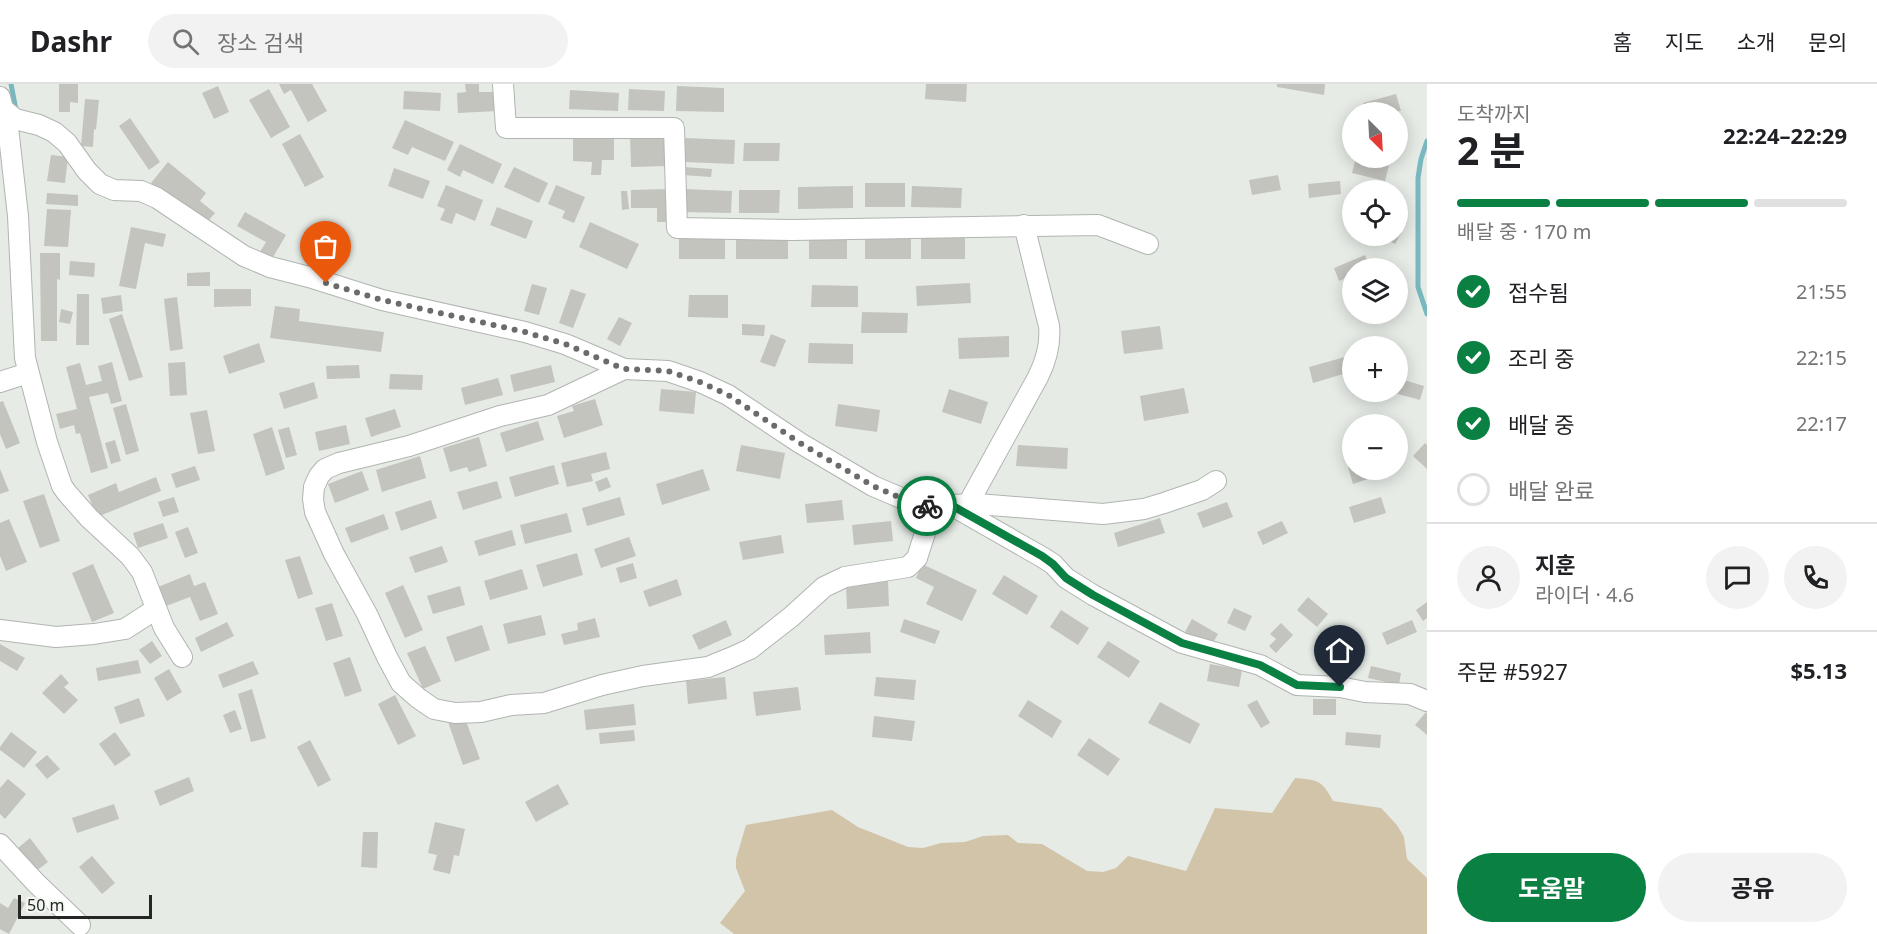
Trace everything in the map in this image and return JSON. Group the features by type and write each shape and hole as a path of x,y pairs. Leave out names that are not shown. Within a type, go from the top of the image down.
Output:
{"street":[{"path":"503,84 506,128 674,128 677,228 792,230 1098,225 1148,244"},
{"path":"1,103 15,119 39,124 54,132 67,143 87,171 100,184 114,190 141,191 157,198 243,256 270,267 382,300 525,332 565,344 624,369 668,371 700,382 728,395 800,443 873,486 913,503 1103,514 1144,508 1202,490 1216,481"},
{"path":"1,103 8,127 18,216 25,358 47,442 62,486 89,518 130,556 142,572 164,628 182,657"},
{"path":"624,369 548,405 500,416 409,446 339,463 326,469 319,476 314,487 315,512 334,554 368,614 401,683 434,709 455,713 481,712 511,705 544,703 602,685 643,676 708,667 750,649 791,617 824,587 845,577 908,567 917,558 1038,378 1045,362 1050,338 1049,326 1024,225"},
{"path":"0,382 28,373"},
{"path":"951,505 1042,556 1066,578 1093,595 1182,643 1260,665 1297,685 1410,694 1427,701"},
{"path":"0,630 56,637 94,634 125,629 156,609"},
{"path":"0,844 36,884 80,925"}],"shaded area":[{"path":"1295,778 1319,782 1333,801 1381,808 1397,825 1404,837 1407,859 1427,878 1427,934 734,934 720,923 745,891 736,868 736,859 746,825 832,810 858,827 908,847 923,848 941,843 965,842 983,836 1008,835 1018,843 1042,844 1087,871 1103,872 1116,868 1128,856 1186,871 1215,808 1272,813"}],"building":[{"path":"59,84 78,84 78,103 70,102 70,112 59,112"},
{"path":"279,84 312,84 327,111 308,122 291,90 284,94"},
{"path":"465,84 479,84 479,92 497,92 498,111 458,113 457,93 466,92"},
{"path":"926,84 967,84 966,102 925,99"},
{"path":"1277,84 1325,84 1324,95 1277,87"},
{"path":"218,86 229,112 214,119 202,93"},
{"path":"677,86 724,88 724,112 676,111"},
{"path":"269,89 290,127 271,138 249,100"},
{"path":"629,89 665,91 664,111 628,110"},
{"path":"570,90 619,93 618,111 569,109"},
{"path":"404,91 441,93 440,111 403,109"},
{"path":"1396,94 1398,102 1367,102"},
{"path":"85,99 99,100 93,147 81,146"},
{"path":"130,118 160,162 149,170 119,126"},
{"path":"405,120 454,142 445,161 412,147 408,155 392,148"},
{"path":"667,133 667,166 631,167 630,134"},
{"path":"300,134 324,177 305,187 282,144"},
{"path":"573,135 614,135 614,160 602,160 601,175 591,175 592,162 573,161"},
{"path":"685,138 735,140 734,164 684,162"},
{"path":"744,143 780,143 779,161 743,161"},
{"path":"460,144 502,164 493,184 463,170 460,177 447,170"},
{"path":"51,155 68,157 65,183 47,181"},
{"path":"168,162 206,193 200,201 215,213 207,222 174,196 171,200 151,183"},
{"path":"514,167 548,183 539,203 504,187"},
{"path":"684,167 712,169 711,177 683,175"},
{"path":"394,168 430,181 423,199 388,186"},
{"path":"1353,168 1388,168 1385,180 1352,173"},
{"path":"1278,175 1281,190 1252,195 1249,180"},
{"path":"1340,181 1341,194 1309,198 1308,184"},
{"path":"865,183 905,183 905,207 865,207"},
{"path":"446,185 483,200 475,221 456,213 452,224 440,220 445,209 437,206"},
{"path":"556,185 585,197 574,223 562,218 565,211 548,204"},
{"path":"853,186 853,208 798,209 798,187"},
{"path":"912,186 962,188 961,208 911,207"},
{"path":"667,189 667,222 657,222 657,208 631,208 631,190"},
{"path":"684,189 732,191 731,213 683,212"},
{"path":"739,190 780,190 779,213 739,213"},
{"path":"621,191 627,191 629,209 622,210"},
{"path":"47,193 78,195 78,206 46,204"},
{"path":"497,207 533,221 526,239 490,225"},
{"path":"47,209 71,210 68,247 44,246"},
{"path":"245,212 286,235 272,259 260,252 266,242 237,226"},
{"path":"590,222 639,244 627,269 579,247"},
{"path":"131,227 166,234 163,247 145,243 136,289 119,286"},
{"path":"679,235 725,235 725,259 679,259"},
{"path":"736,235 788,235 788,259 736,259"},
{"path":"809,235 847,235 847,259 809,259"},
{"path":"865,235 911,235 911,259 865,259"},
{"path":"921,235 965,235 965,259 921,259"},
{"path":"40,253 60,253 60,280 57,279 57,341 41,341"},
{"path":"70,261 95,263 94,277 69,275"},
{"path":"1342,265 1342,280 1339,281 1334,268"},
{"path":"210,272 210,286 187,286 187,273"},
{"path":"970,283 971,303 917,306 916,286"},
{"path":"532,284 547,288 539,315 524,311"},
{"path":"812,285 858,286 858,307 811,307"},
{"path":"214,289 251,289 251,306 214,307"},
{"path":"571,289 586,294 573,328 559,323"},
{"path":"77,294 89,294 89,345 76,345"},
{"path":"121,295 123,311 103,314 101,298"},
{"path":"689,295 728,295 728,318 688,317"},
{"path":"177,297 183,349 170,351 164,299"},
{"path":"275,306 300,309 299,321 384,332 381,352 270,338"},
{"path":"61,309 73,312 70,324 59,322"},
{"path":"862,312 908,313 907,333 861,333"},
{"path":"122,314 143,377 129,381 109,319"},
{"path":"619,317 632,323 620,346 607,339"},
{"path":"742,324 765,325 764,336 742,335"},
{"path":"1160,326 1163,349 1124,354 1121,331"},
{"path":"771,334 786,340 775,367 760,362"},
{"path":"1009,336 1009,357 959,359 958,338"},
{"path":"259,343 265,362 229,374 223,356"},
{"path":"809,343 853,344 853,364 808,363"},
{"path":"1342,358 1342,374 1313,383 1309,367"},
{"path":"112,362 122,401 111,404 108,393 89,397 108,468 91,473 80,433 76,434 74,425 60,429 56,414 77,409 66,367 80,363 86,385 102,381 98,366"},
{"path":"185,362 187,395 170,396 168,363"},
{"path":"359,365 360,378 327,379 326,366"},
{"path":"551,365 555,382 514,392 510,375"},
{"path":"390,374 423,375 422,390 389,389"},
{"path":"498,378 503,395 465,405 461,388"},
{"path":"1408,381 1424,386 1420,400 1408,397"},
{"path":"314,382 318,398 284,409 279,393"},
{"path":"1184,388 1189,413 1144,421 1140,396"},
{"path":"661,389 696,392 694,414 659,411"},
{"path":"949,389 988,402 981,424 942,412"},
{"path":"595,399 603,425 564,438 557,416 574,411 572,406"},
{"path":"3,401 20,443 6,449 0,434 0,402"},
{"path":"126,404 139,451 126,455 113,408"},
{"path":"838,404 880,410 877,432 835,426"},
{"path":"395,409 401,427 371,437 365,418"},
{"path":"207,410 215,451 198,454 190,413"},
{"path":"538,421 544,440 506,452 500,433"},
{"path":"346,425 350,444 319,451 315,432"},
{"path":"272,427 285,469 266,476 253,434"},
{"path":"289,427 297,455 286,458 278,430"},
{"path":"479,437 487,466 469,472 467,467 450,472 443,448"},
{"path":"115,440 121,461 111,464 105,443"},
{"path":"1425,443 1427,445 1427,469 1413,456"},
{"path":"741,445 785,453 780,479 736,471"},
{"path":"1018,445 1068,448 1067,469 1016,466"},
{"path":"606,452 610,469 591,474 593,481 567,487 561,463"},
{"path":"420,456 426,478 382,492 376,470"},
{"path":"554,465 559,484 515,497 509,477"},
{"path":"195,466 200,480 176,488 171,474"},
{"path":"0,469 9,491 0,494"},
{"path":"703,469 710,490 662,505 656,484"},
{"path":"362,471 369,490 335,503 328,484"},
{"path":"156,477 161,491 97,517 88,495 116,483 119,492"},
{"path":"607,477 611,487 599,492 595,482"},
{"path":"1352,480 1365,480 1353,484"},
{"path":"497,481 502,498 463,510 457,492"},
{"path":"44,494 60,541 40,548 23,501"},
{"path":"174,497 179,512 163,517 158,502"},
{"path":"620,497 625,515 587,526 582,508"},
{"path":"1381,497 1386,513 1354,523 1349,507"},
{"path":"431,500 437,518 401,531 395,512"},
{"path":"842,500 844,520 807,523 805,504"},
{"path":"1227,502 1233,517 1203,528 1197,513"},
{"path":"567,513 572,532 525,544 520,525"},
{"path":"384,514 389,529 351,543 345,528"},
{"path":"1160,518 1165,533 1118,547 1114,533"},
{"path":"9,519 27,562 6,571 0,556 0,523"},
{"path":"891,521 893,541 854,545 852,525"},
{"path":"1282,521 1288,533 1263,545 1257,532"},
{"path":"163,523 168,538 138,548 133,533"},
{"path":"188,527 198,553 185,558 175,532"},
{"path":"512,530 516,545 479,556 474,541"},
{"path":"781,535 784,553 743,560 739,542"},
{"path":"629,537 636,556 601,568 594,549"},
{"path":"442,546 448,562 415,573 409,557"},
{"path":"577,553 583,575 543,587 536,565"},
{"path":"300,556 313,594 298,599 285,560"},
{"path":"633,563 637,578 620,583 616,568"},
{"path":"93,564 114,613 92,622 72,573"},
{"path":"922,564 977,590 962,621 926,604 934,587 916,578"},
{"path":"522,569 528,589 490,600 484,581"},
{"path":"190,574 194,586 205,582 218,614 200,621 190,597 166,606 158,587"},
{"path":"1004,575 1038,596 1027,615 992,594"},
{"path":"677,579 682,595 649,607 643,591"},
{"path":"888,581 889,606 847,609 846,584"},
{"path":"403,585 423,630 405,638 385,593"},
{"path":"460,586 465,605 433,614 427,596"},
{"path":"1308,597 1328,614 1317,627 1297,610"},
{"path":"1427,602 1427,618 1423,621 1416,610"},
{"path":"332,603 343,636 326,641 315,608"},
{"path":"1234,608 1252,616 1245,631 1227,623"},
{"path":"1061,610 1089,628 1078,645 1050,627"},
{"path":"541,615 546,635 508,644 503,624"},
{"path":"595,618 600,637 564,645 561,634 578,630 577,623"},
{"path":"904,619 940,631 935,644 900,632"},
{"path":"1192,619 1218,634 1211,646 1185,632"},
{"path":"726,620 732,635 699,650 692,635"},
{"path":"1412,620 1417,632 1387,645 1382,633"},
{"path":"227,622 234,636 201,652 195,638"},
{"path":"1281,623 1293,635 1276,653 1269,646 1276,639 1270,634"},
{"path":"482,625 490,650 455,662 446,637"},
{"path":"870,632 871,653 825,655 824,635"},
{"path":"1332,634 1361,644 1355,658 1327,648"},
{"path":"152,641 162,656 150,664 139,650"},
{"path":"1108,641 1140,661 1129,678 1097,657"},
{"path":"0,644 25,658 17,671 0,661"},
{"path":"425,646 441,681 423,689 407,653"},
{"path":"350,657 362,691 345,697 333,663"},
{"path":"138,660 141,673 98,681 96,668"},
{"path":"253,661 259,674 223,688 218,675"},
{"path":"1210,664 1242,670 1239,687 1207,681"},
{"path":"1371,666 1401,673 1399,685 1368,678"},
{"path":"169,669 182,692 167,701 154,678"},
{"path":"61,674 69,683 64,687 78,700 64,714 42,693"},
{"path":"725,677 727,699 688,704 686,681"},
{"path":"876,677 916,680 914,700 874,696"},
{"path":"798,687 801,710 756,716 753,692"},
{"path":"252,689 266,738 251,742 238,694"},
{"path":"395,695 416,736 398,745 378,704"},
{"path":"139,698 145,716 120,724 114,707"},
{"path":"1313,699 1336,699 1336,715 1313,715"},
{"path":"1028,700 1062,721 1052,738 1018,716"},
{"path":"1257,700 1270,723 1261,728 1247,705"},
{"path":"1160,702 1200,724 1190,744 1148,723"},
{"path":"634,704 636,725 586,730 584,710"},
{"path":"235,710 242,729 230,733 223,715"},
{"path":"463,713 480,759 463,765 447,719"},
{"path":"1427,713 1427,735 1415,725"},
{"path":"874,716 915,721 912,741 872,737"},
{"path":"634,730 635,741 600,744 599,733"},
{"path":"11,732 37,752 24,768 0,750"},
{"path":"115,732 131,755 115,766 99,744"},
{"path":"1346,732 1381,735 1380,748 1345,745"},
{"path":"1089,738 1120,759 1108,776 1077,755"},
{"path":"310,740 331,780 318,787 297,747"},
{"path":"47,755 60,769 47,779 35,765"},
{"path":"189,777 194,791 160,806 154,791"},
{"path":"8,779 26,794 5,819 0,814 0,788"},
{"path":"558,784 569,804 536,822 525,802"},
{"path":"114,804 119,819 77,833 72,818"},
{"path":"435,822 465,829 459,856 454,855 450,874 433,870 437,855 428,853"},
{"path":"363,832 378,832 377,868 361,867"},
{"path":"30,838 48,862 36,871 18,848"},
{"path":"92,856 115,883 102,894 79,867"},
{"path":"14,898 25,903 9,934 0,929 0,903 8,908"}],"waterway":[{"path":"11,84 16,110"},
{"path":"1427,141 1418,178 1418,287 1427,314"}],"way so far":[{"path":"326,283 382,300 525,332 565,344 624,369 668,371 700,382 757,412 800,443 873,486 913,503 927,506"}],"route":[{"path":"927,506 933,508 951,505 1042,556 1066,578 1093,595 1182,643 1260,665 1297,685 1340,687"}]}
